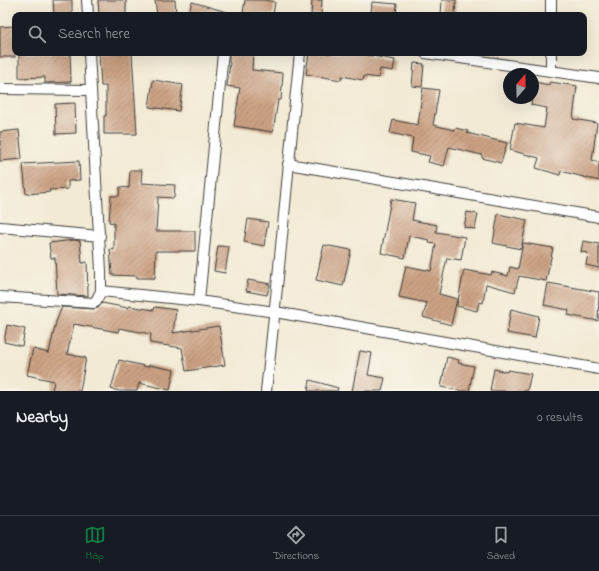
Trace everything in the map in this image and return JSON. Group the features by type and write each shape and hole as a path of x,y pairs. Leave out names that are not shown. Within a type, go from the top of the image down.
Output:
{"street":[{"path":"87,0 88,12"},
{"path":"551,0 551,12"},
{"path":"0,298 94,303 101,291 100,236 89,56"},
{"path":"199,301 223,56"},
{"path":"266,391 300,56"},
{"path":"446,56 599,78"},
{"path":"551,56 551,71"},
{"path":"0,89 90,90"},
{"path":"288,164 599,217"},
{"path":"0,227 100,236"},
{"path":"101,291 199,301 275,312 599,369"}],"building":[{"path":"53,0 72,0 72,12 54,12"},
{"path":"98,0 126,0 126,12 99,12"},
{"path":"155,0 175,0 176,12 157,12"},
{"path":"245,0 264,0 275,2 273,12 243,12"},
{"path":"312,0 322,0 321,12 311,12"},
{"path":"442,0 456,0 455,12 441,12"},
{"path":"192,2 227,12 189,12"},
{"path":"372,2 397,4 396,12 371,12"},
{"path":"12,26 12,56 15,57 0,57 0,27"},
{"path":"19,56 70,56 71,82 45,83 45,77 19,78"},
{"path":"99,56 132,56 137,134 104,134 104,116 106,116 106,86 101,86"},
{"path":"229,56 253,56 252,70 283,73 281,100 278,100 273,132 234,126 240,88 227,86"},
{"path":"309,56 373,56 395,60 393,71 380,69 379,78 364,76 363,80 342,76 341,80 306,74"},
{"path":"414,63 424,64 422,87 412,86"},
{"path":"153,80 183,85 179,111 149,107"},
{"path":"550,82 577,86 573,119 597,123 592,160 599,162 599,181 561,171 560,175 536,168 539,158 510,150 515,123 544,128 547,108 531,105 539,104 539,83 549,85"},
{"path":"423,88 439,90 433,125 454,130 455,128 468,131 467,133 507,143 501,163 482,158 482,155 449,147 444,166 428,162 430,156 411,152 413,138 390,133 393,120 418,125"},
{"path":"75,103 76,133 56,134 55,104"},
{"path":"19,130 22,159 0,161 0,132"},
{"path":"79,161 80,180 68,181 68,189 49,190 50,192 26,194 23,164"},
{"path":"130,170 142,170 141,183 175,185 174,198 158,197 156,231 195,231 195,251 156,251 155,278 137,278 137,276 112,275 110,249 114,250 114,223 109,222 111,196 119,196 120,187 129,188"},
{"path":"391,199 415,203 412,220 437,225 436,232 465,237 461,260 447,258 439,294 457,299 451,325 423,317 427,303 399,297 406,266 431,271 436,244 429,243 430,240 409,236 405,258 381,253"},
{"path":"467,212 478,214 475,229 464,227"},
{"path":"498,214 527,220 521,249 493,243"},
{"path":"248,219 268,222 264,246 244,242"},
{"path":"74,240 80,241 82,263 87,262 88,296 57,294 55,258 51,258 49,243"},
{"path":"583,241 599,244 599,268 586,265 588,253 581,252"},
{"path":"523,243 553,248 546,281 519,276 515,292 486,284 483,303 479,302 477,311 457,306 464,270 491,275 492,272 508,276 510,267 518,269"},
{"path":"324,245 351,250 343,286 316,280"},
{"path":"218,246 229,247 225,273 214,271"},
{"path":"248,280 270,284 267,295 246,291"},
{"path":"548,283 599,292 598,321 568,315 569,310 544,305"},
{"path":"102,303 128,308 128,306 154,310 155,307 176,310 173,333 219,326 225,365 186,371 182,348 150,343 151,334 119,328 118,332 74,324 67,354 86,358 80,391 52,391 54,381 27,375 33,349 49,353 56,322 62,307 94,309 98,308"},
{"path":"511,309 539,316 535,338 507,333"},
{"path":"7,325 25,329 22,346 4,342"},
{"path":"360,351 372,353 368,375 385,378 382,391 352,391"},
{"path":"447,357 459,360 458,363 474,366 469,391 441,387"},
{"path":"119,360 148,367 149,365 174,370 170,390 139,383 137,391 119,391 111,389"},
{"path":"494,369 507,372 508,370 531,374 527,391 490,391"},
{"path":"310,380 338,388 337,391 308,391"}]}
